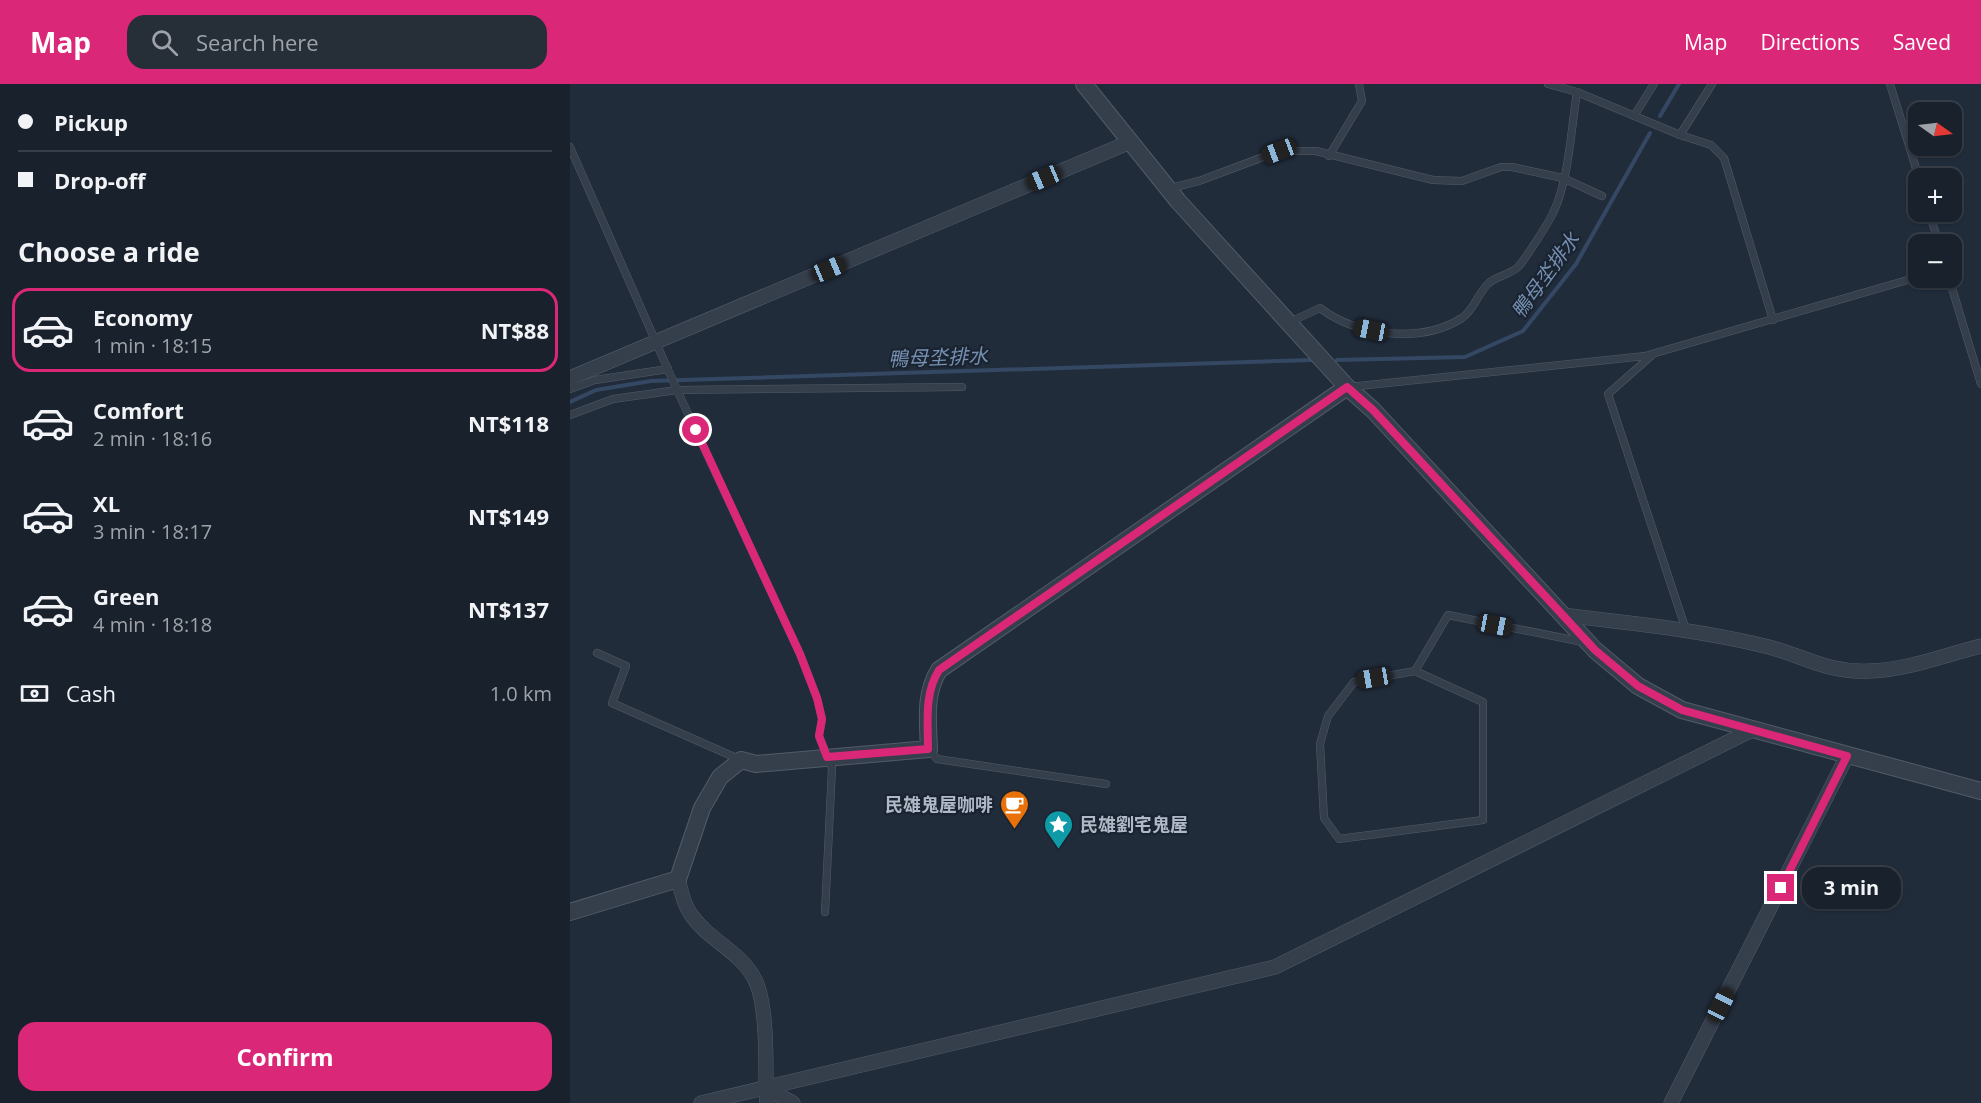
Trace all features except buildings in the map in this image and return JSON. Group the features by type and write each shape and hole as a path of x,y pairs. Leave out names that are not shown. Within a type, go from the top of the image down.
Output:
{"street":[{"path":"1084,84 1168,188 1347,387 1373,410 1588,643 1638,686 1682,710 1981,791"},
{"path":"570,378 1130,142"},
{"path":"767,1103 765,1034 756,982 736,955 702,928 689,913 678,879 702,808 720,777 741,760 756,764 928,749 928,697 932,681 939,670 1347,387"},
{"path":"1562,615 1686,630 1771,648 1824,667 1869,671 1906,666 1981,646"},
{"path":"701,1103 1275,967 1752,730"},
{"path":"1671,1103 1847,756"},
{"path":"570,912 678,879"},
{"path":"766,1088 793,1103"}],"lane":[{"path":"1329,156 1362,101 1359,84"},
{"path":"1548,84 1576,92 1680,135 1711,145 1724,158 1773,320"},
{"path":"1635,116 1654,84"},
{"path":"1680,135 1712,84"},
{"path":"1890,84 1916,168"},
{"path":"1290,322 1320,308 1336,320 1387,333 1410,334 1449,324 1464,317 1490,282 1518,267 1554,212 1563,178 1576,92"},
{"path":"570,147 677,390 800,654 817,698 822,719 819,736 832,768 825,912"},
{"path":"1168,188 1199,181 1279,151 1316,151 1433,180 1462,181 1501,167 1563,178 1602,196"},
{"path":"1347,387 1653,354 1908,280"},
{"path":"1952,288 1981,384"},
{"path":"1653,354 1608,394 1686,630"},
{"path":"570,389 595,380 668,369"},
{"path":"570,415 613,399 677,390 962,387"},
{"path":"1415,671 1483,702 1483,820 1339,839 1324,818 1320,744 1328,716 1354,682 1415,671 1448,615 1588,643"},
{"path":"597,653 626,666 612,703 741,760"},
{"path":"928,749 937,759 1106,784"}],"waterway":[{"name":"鴨母坔排水","path":"1660,116 1679,84"},
{"name":"鴨母坔排水","path":"1337,360 1465,357 1523,331 1576,264 1650,133"},
{"name":"鴨母坔排水","path":"570,402 596,390 651,381 1311,360"}],"place":[{"name":"民雄鬼屋咖啡","path":"1014,830"},
{"name":"民雄劉宅鬼屋","path":"1059,850"}],"route":[{"path":"696,430 800,654 817,698 822,719 819,736 827,757 928,749 928,697 932,681 939,670 976,647 1347,387 1373,410 1595,650 1638,686 1682,710 1847,756 1781,888"}]}
